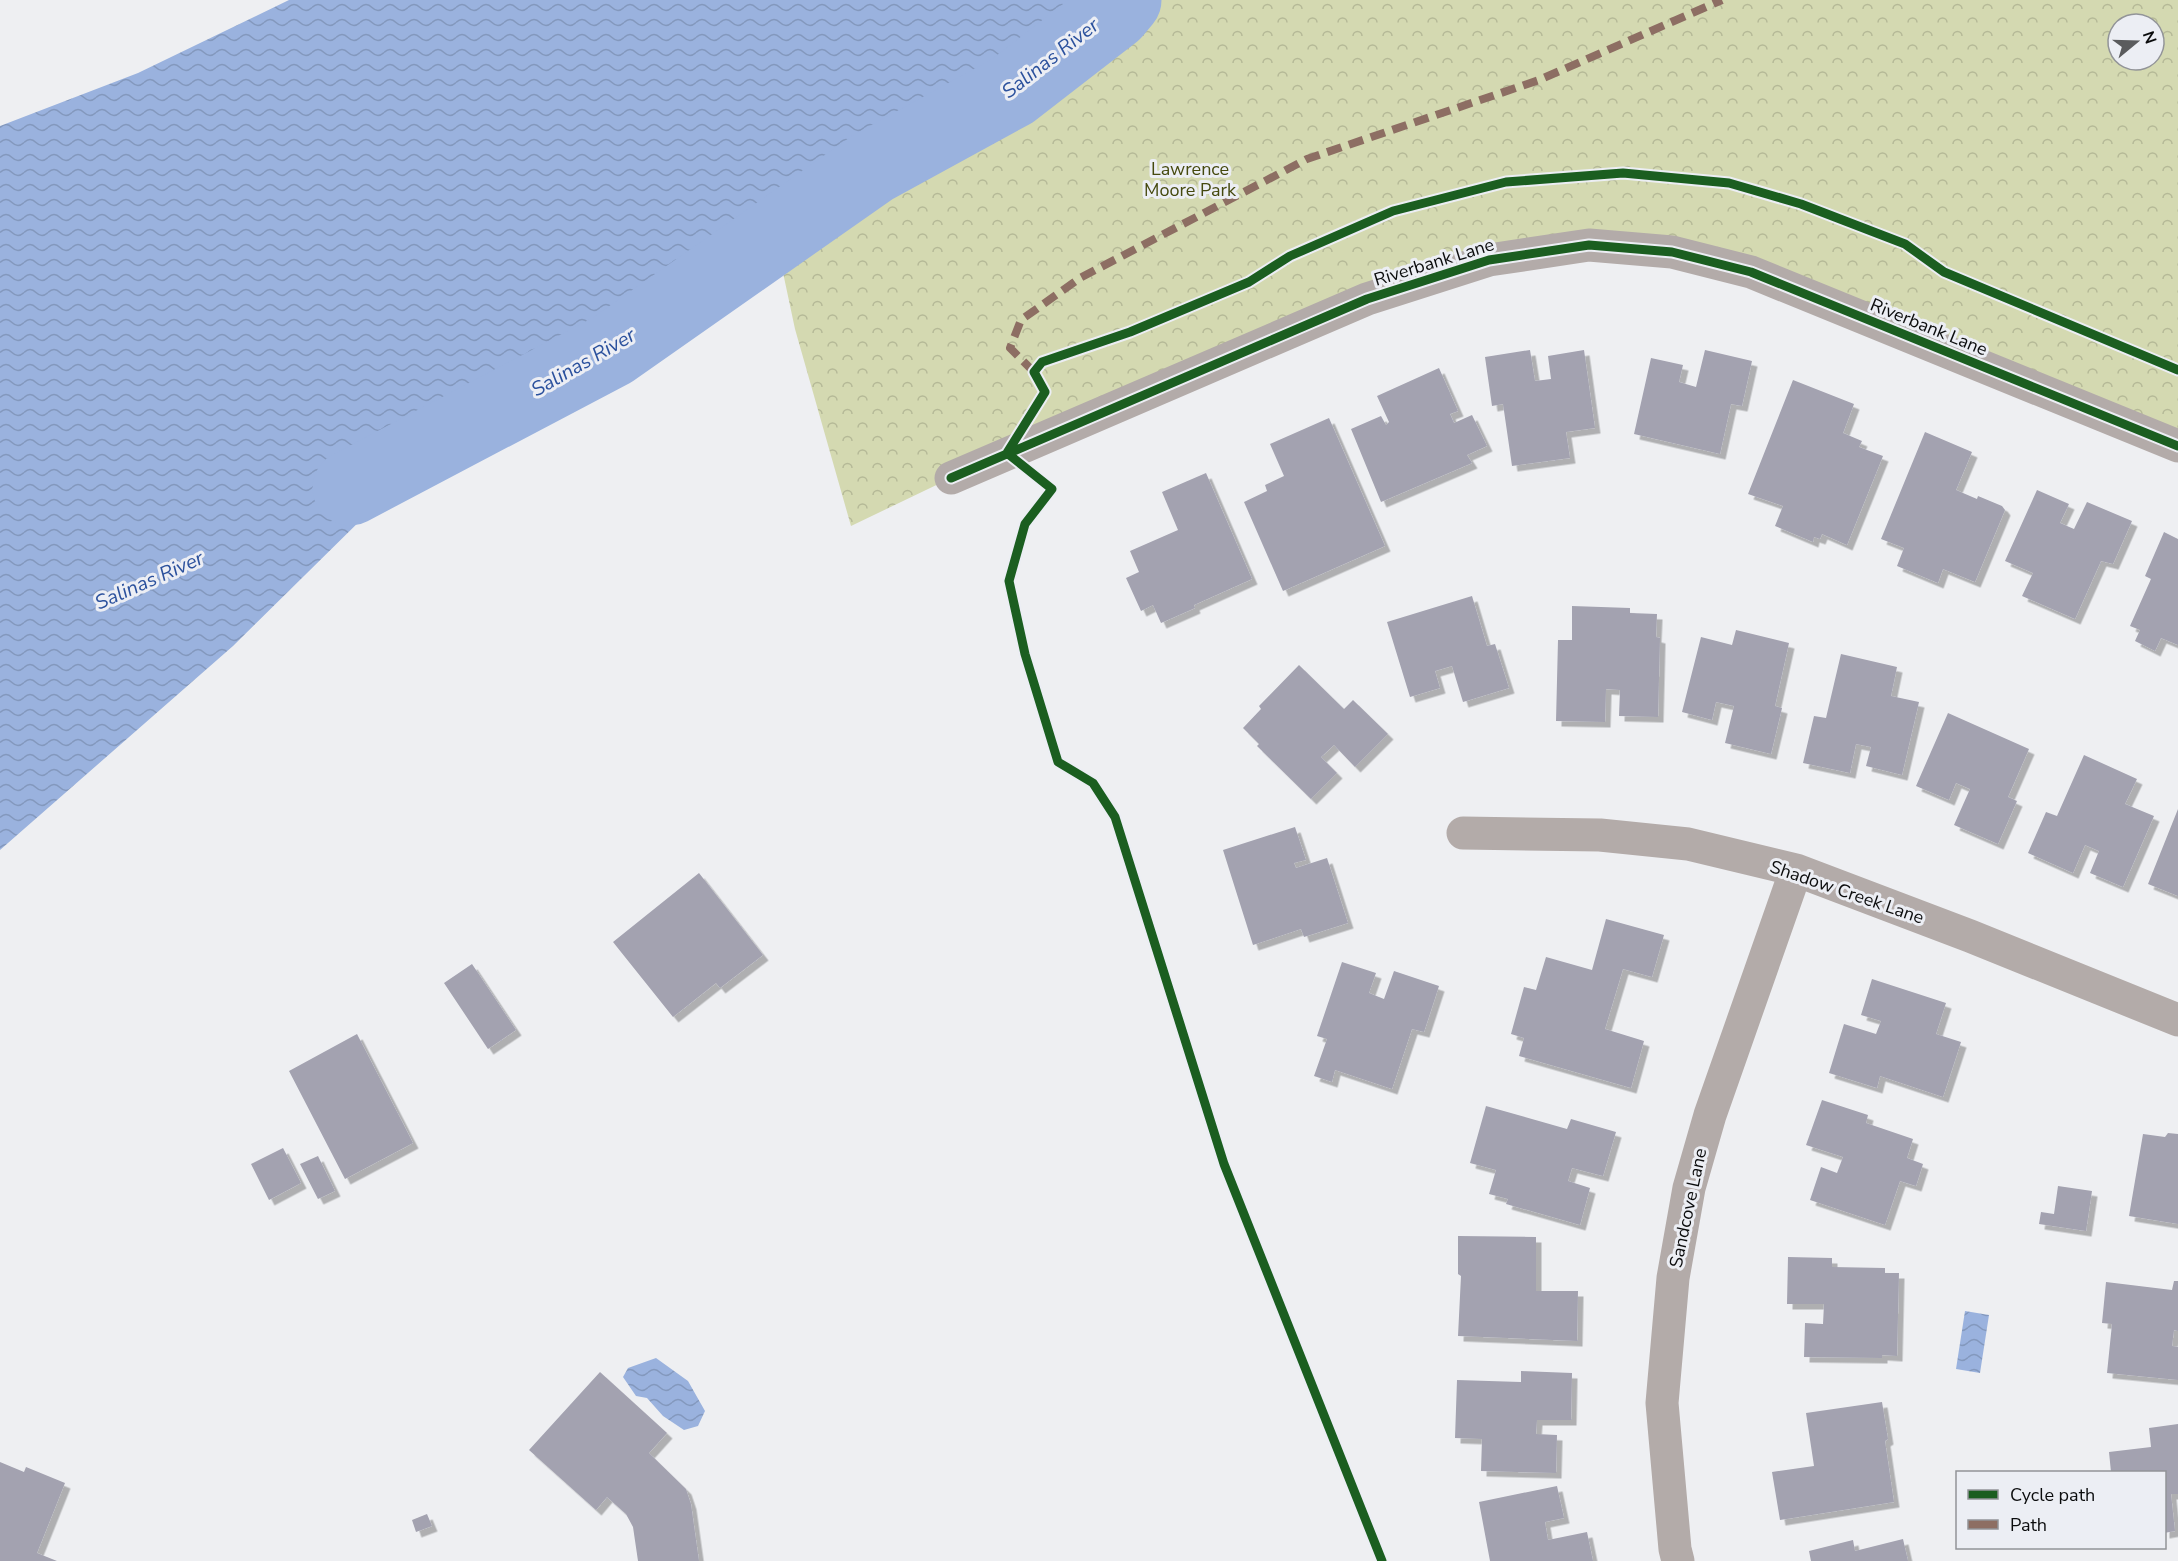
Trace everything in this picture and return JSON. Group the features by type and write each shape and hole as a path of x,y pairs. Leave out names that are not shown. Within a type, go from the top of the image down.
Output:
{"street":[{"name":"Riverbank Lane","path":"951,478 1367,299 1489,260 1589,245 1672,252 1750,272 2178,446"},
{"name":"Shadow Creek Lane","path":"1463,833 1600,834 1688,844 1796,870 1970,936 2178,1020"},
{"name":"Sandcove Lane","path":"1678,1561 1675,1550 1662,1403 1673,1278 1689,1188 1710,1114 1796,870"}],"green space":[{"name":"Lawrence Moore Park","path":"1124,0 2178,0 2178,446 1672,252 1489,260 951,478 851,526 795,329 775,235 873,167 1114,12"}],"water":[{"path":"289,0 1124,0 1114,12 1012,91 873,167 612,350 441,441 233,646 0,850 0,126 138,73"},
{"path":"1965,1311 1989,1315 1980,1373 1956,1369"},
{"path":"656,1358 688,1381 705,1411 698,1426 684,1430 663,1416 647,1398 636,1396 623,1377 628,1368"}],"building":[{"path":"1530,350 1535,381 1551,379 1548,356 1584,350 1595,428 1566,432 1570,458 1512,466 1503,404 1492,406 1485,357"},
{"path":"1705,350 1752,361 1742,406 1731,404 1720,454 1634,434 1651,358 1683,365 1679,382 1696,387"},
{"path":"1439,368 1458,411 1450,414 1454,423 1472,415 1487,446 1467,455 1472,463 1381,502 1351,429 1381,416 1386,425 1389,422 1377,396"},
{"path":"1793,380 1854,404 1843,433 1862,441 1859,447 1883,456 1847,545 1822,534 1820,539 1814,537 1813,542 1775,526 1783,506 1748,494"},
{"path":"1329,418 1385,546 1283,591 1244,502 1267,491 1265,485 1284,476 1270,444"},
{"path":"1925,432 1972,452 1956,490 1977,499 1978,496 2002,506 2005,510 1975,582 1943,569 1938,583 1897,566 1904,548 1881,539"},
{"path":"1206,473 1252,579 1194,605 1195,608 1161,623 1153,605 1141,611 1126,578 1139,572 1130,551 1178,530 1162,492"},
{"path":"2037,490 2069,504 2060,523 2074,529 2087,502 2132,521 2113,564 2101,561 2075,619 2022,596 2033,573 2005,561"},
{"path":"2164,532 2178,539 2178,645 2161,638 2155,651 2135,641 2140,630 2130,626 2151,579 2145,576"},
{"path":"1472,596 1487,646 1495,644 1509,688 1463,702 1452,666 1435,671 1440,688 1410,697 1387,622"},
{"path":"1572,606 1630,608 1630,613 1657,614 1656,637 1660,638 1658,717 1619,716 1620,690 1606,689 1605,722 1556,721 1558,640 1572,640"},
{"path":"1736,630 1789,643 1775,706 1782,708 1771,754 1725,743 1734,706 1716,702 1712,720 1682,712 1701,637 1732,645"},
{"path":"1841,654 1897,667 1891,696 1919,702 1902,775 1866,766 1871,747 1856,744 1850,773 1803,763 1814,716 1826,718"},
{"path":"1299,665 1344,709 1353,700 1388,734 1355,767 1334,745 1321,757 1337,773 1311,799 1257,746 1259,744 1243,728 1261,709 1259,706"},
{"path":"1948,713 2029,749 2008,797 2017,801 1998,844 1954,825 1970,789 1956,783 1949,800 1916,786"},
{"path":"2084,755 2137,779 2125,804 2154,816 2123,887 2090,873 2099,851 2085,845 2073,873 2028,853 2046,812 2057,816"},
{"path":"2178,809 2178,896 2148,884"},
{"path":"1295,827 1306,860 1294,863 1296,868 1327,858 1348,923 1304,937 1301,929 1253,945 1223,850"},
{"path":"699,873 763,955 720,988 716,983 673,1017 613,942"},
{"path":"1606,919 1664,935 1652,977 1623,969 1605,1029 1644,1041 1631,1088 1519,1056 1524,1038 1511,1034 1524,987 1536,990 1546,957 1592,970"},
{"path":"1342,962 1376,973 1369,993 1384,999 1394,971 1439,986 1424,1032 1412,1029 1392,1089 1335,1070 1332,1082 1314,1076 1327,1039 1317,1036"},
{"path":"472,964 516,1030 488,1049 444,983"},
{"path":"1872,979 1946,1003 1936,1034 1961,1042 1943,1097 1880,1076 1877,1088 1829,1073 1844,1024 1876,1034 1881,1021 1861,1015"},
{"path":"357,1034 413,1143 345,1179 289,1071"},
{"path":"1822,1100 1868,1115 1866,1123 1913,1139 1907,1158 1923,1164 1916,1186 1900,1181 1885,1225 1810,1200 1821,1167 1837,1173 1843,1157 1806,1145"},
{"path":"1486,1106 1567,1129 1571,1119 1616,1132 1603,1176 1572,1168 1568,1181 1590,1188 1580,1225 1506,1204 1508,1199 1489,1194 1496,1170 1470,1163"},
{"path":"2168,1133 2178,1134 2178,1224 2129,1216 2143,1134 2165,1137"},
{"path":"283,1148 301,1183 269,1200 251,1164"},
{"path":"318,1156 335,1191 318,1199 300,1164"},
{"path":"2058,1186 2092,1191 2086,1231 2039,1224 2041,1212 2054,1214"},
{"path":"1458,1236 1536,1237 1536,1291 1578,1291 1577,1341 1458,1336 1461,1276 1458,1274"},
{"path":"1788,1257 1832,1258 1832,1267 1885,1268 1885,1273 1899,1273 1897,1356 1882,1355 1882,1358 1804,1357 1805,1323 1823,1324 1824,1304 1787,1304"},
{"path":"2174,1281 2178,1281 2178,1331 2174,1330 2172,1346 2178,1347 2178,1380 2107,1373 2112,1324 2102,1323 2106,1282 2172,1290"},
{"path":"1521,1371 1572,1373 1571,1420 1537,1420 1536,1434 1557,1435 1556,1473 1481,1471 1482,1439 1455,1438 1457,1380 1521,1382"},
{"path":"600,1372 667,1433 649,1453 686,1489 691,1504 699,1561 638,1561 633,1527 626,1514 607,1497 596,1510 529,1450"},
{"path":"1882,1402 1894,1502 1780,1520 1772,1472 1814,1466 1806,1413"},
{"path":"2178,1424 2178,1494 2171,1494 2175,1531 2166,1533 2166,1471 2111,1471 2109,1452 2151,1447 2149,1428"},
{"path":"0,1462 24,1472 26,1467 65,1483 37,1553 57,1561 0,1561"},
{"path":"1557,1486 1564,1518 1545,1522 1548,1540 1587,1532 1593,1561 1490,1561 1479,1502"},
{"path":"427,1514 432,1526 416,1532 412,1520"},
{"path":"1903,1539 1908,1561 1811,1561 1809,1551 1853,1540 1855,1551"}],"waterway":[{"name":"Salinas River","path":"350,488 612,350 873,167 1012,91 1114,12 1124,0"}],"marked path":[{"path":"1034,372 1010,348 1021,320 1080,278 1307,159 1539,80 1722,0"}],"cycle path":[{"path":"1382,1561 1224,1164 1115,817 1093,783 1058,762 1025,654 1009,581 1025,524 1052,489 1007,453 1045,392 1034,372 1042,362 1130,332 1249,282 1290,256 1393,211 1506,182 1623,173 1729,183 1801,204 1905,244 1944,272 2178,370"},
{"path":"951,478 1367,299 1489,260 1589,245 1672,252 1751,272 2178,446"}]}
